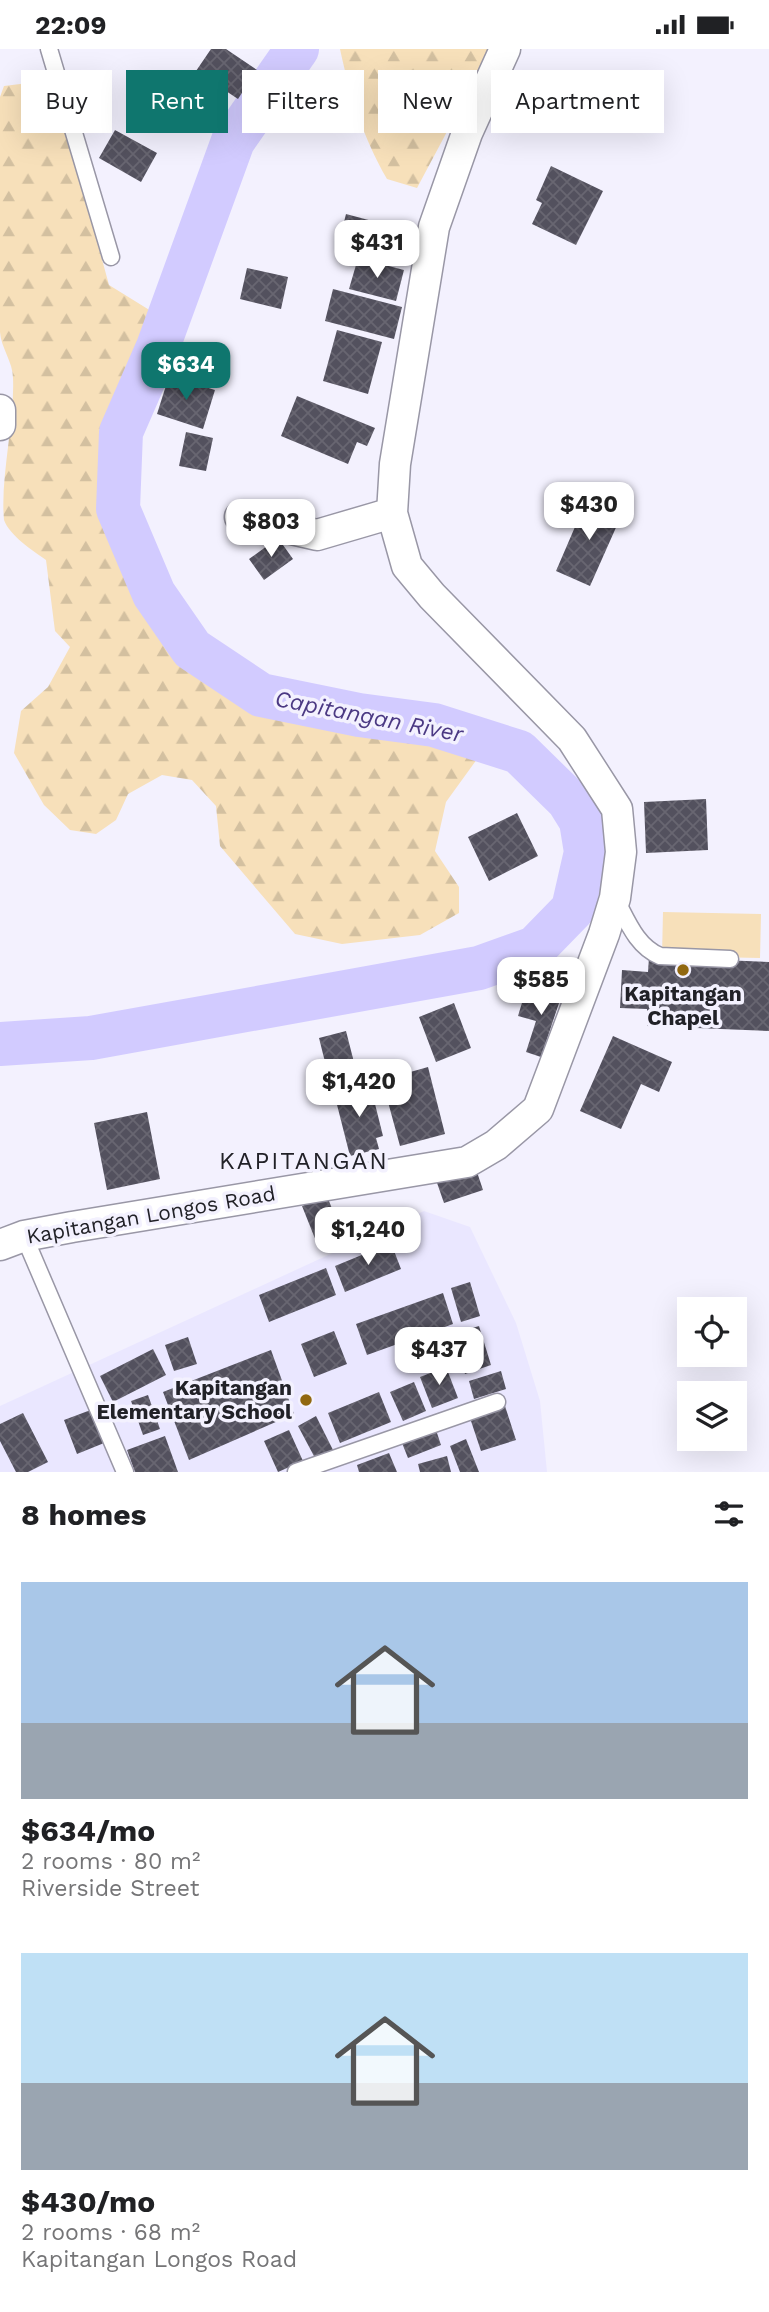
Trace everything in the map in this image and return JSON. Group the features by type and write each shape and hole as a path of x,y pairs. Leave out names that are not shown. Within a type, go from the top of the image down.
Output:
{"street":[{"name":"Kapitangan Longos Road","path":"12,1240 467,1162 496,1145 538,1109 615,898 621,852 617,809 572,739 432,596 407,566 392,513 395,464 434,227 467,133 505,49"},
{"path":"0,410 0,425"},
{"path":"240,517 317,535 392,513"}],"lane":[{"path":"49,49 111,257"},
{"path":"615,898 643,947 652,953 660,956 730,959"},
{"path":"12,1240 125,1472"},
{"path":"296,1472 497,1402"}],"shaded area":[{"path":"424,1211 470,1227 516,1323 540,1401 547,1472 0,1472 0,1406"}],"green space":[{"path":"340,49 491,49 477,75 477,70 378,70 378,133 446,133 417,188 387,179 364,131 364,70 345,70"},
{"path":"21,84 21,133 67,133 109,285 151,311 143,413 128,500 147,585 215,658 370,720 467,733 480,755 446,802 435,851 459,887 459,913 420,935 342,944 295,934 220,846 216,806 192,780 162,775 128,794 116,820 96,834 70,830 44,805 14,753 21,711 48,687 70,647 55,631 46,560 16,537 4,520 4,486 13,378 0,332 0,97 4,86"},
{"path":"663,912 761,914 760,958 662,956"}],"building":[{"path":"211,49 226,49 257,70 242,70 242,93 238,99 228,92 228,70 197,70"},
{"path":"115,130 157,153 141,182 99,158"},
{"path":"551,166 603,191 576,245 532,224 542,203 536,200"},
{"path":"346,214 410,231 402,263 338,246"},
{"path":"358,258 404,270 396,301 349,289"},
{"path":"247,268 288,277 281,309 240,299"},
{"path":"333,289 402,307 394,339 325,321"},
{"path":"337,330 382,342 368,394 323,381"},
{"path":"169,376 215,390 203,429 157,414"},
{"path":"297,396 375,428 367,446 357,442 348,464 281,436"},
{"path":"186,432 213,438 206,471 179,466"},
{"path":"587,499 622,514 590,586 556,571"},
{"path":"278,538 293,559 264,580 249,559"},
{"path":"706,799 708,850 646,853 644,802"},
{"path":"517,813 538,856 489,881 468,837"},
{"path":"649,957 769,962 769,1031 647,1026 647,1009 620,1008 622,970 648,972"},
{"path":"547,983 564,988 541,1057 526,1052 536,1021 518,1016 524,996 541,1002"},
{"path":"454,1003 471,1048 436,1062 419,1017"},
{"path":"346,1031 358,1078 331,1086 319,1038"},
{"path":"613,1036 672,1062 659,1092 641,1084 621,1129 580,1111"},
{"path":"428,1067 445,1134 400,1146 382,1080"},
{"path":"370,1084 383,1136 376,1138 379,1149 350,1156 334,1093"},
{"path":"147,1112 160,1179 107,1190 94,1123"},
{"path":"475,1166 483,1190 444,1203 436,1180"},
{"path":"327,1196 343,1236 318,1246 302,1206"},
{"path":"391,1243 401,1269 345,1292 335,1266"},
{"path":"326,1268 336,1295 269,1322 259,1295"},
{"path":"470,1282 480,1316 461,1322 451,1288"},
{"path":"443,1293 453,1324 367,1355 356,1324"},
{"path":"479,1326 491,1365 465,1374 453,1334"},
{"path":"334,1331 347,1364 314,1377 301,1344"},
{"path":"188,1337 197,1364 174,1371 165,1345"},
{"path":"153,1349 166,1375 113,1402 100,1376"},
{"path":"271,1350 294,1414 189,1460 163,1392"},
{"path":"446,1367 458,1398 432,1408 420,1377"},
{"path":"501,1371 506,1389 474,1399 469,1381"},
{"path":"414,1382 426,1411 403,1421 390,1392"},
{"path":"379,1392 391,1422 340,1443 328,1413"},
{"path":"148,1395 160,1429 143,1435 131,1401"},
{"path":"505,1406 516,1440 481,1451 470,1418"},
{"path":"96,1408 109,1441 77,1454 64,1420"},
{"path":"23,1413 48,1462 28,1472 16,1472 0,1441 0,1424"},
{"path":"316,1416 333,1450 315,1458 298,1426"},
{"path":"289,1430 303,1461 278,1472 264,1441"},
{"path":"436,1430 441,1445 408,1458 402,1443"},
{"path":"165,1436 178,1472 135,1472 127,1450"},
{"path":"466,1439 479,1472 460,1472 450,1446"},
{"path":"389,1453 397,1472 359,1472 357,1465"},
{"path":"447,1456 451,1472 420,1472 418,1464"}],"waterway":[{"name":"Capitangan River","path":"0,1044 91,1038 479,968 535,948 573,909 586,852 581,821 568,800 519,752 434,725 359,715 261,695 192,649 154,594 118,509 121,432 158,347 233,141 297,49"}],"place":[{"name":"Kapitangan Chapel","path":"683,970"},
{"name":"Kapitangan Elementary School","path":"306,1400"}],"district":[{"name":"KAPITANGAN","path":"304,1161"}]}
